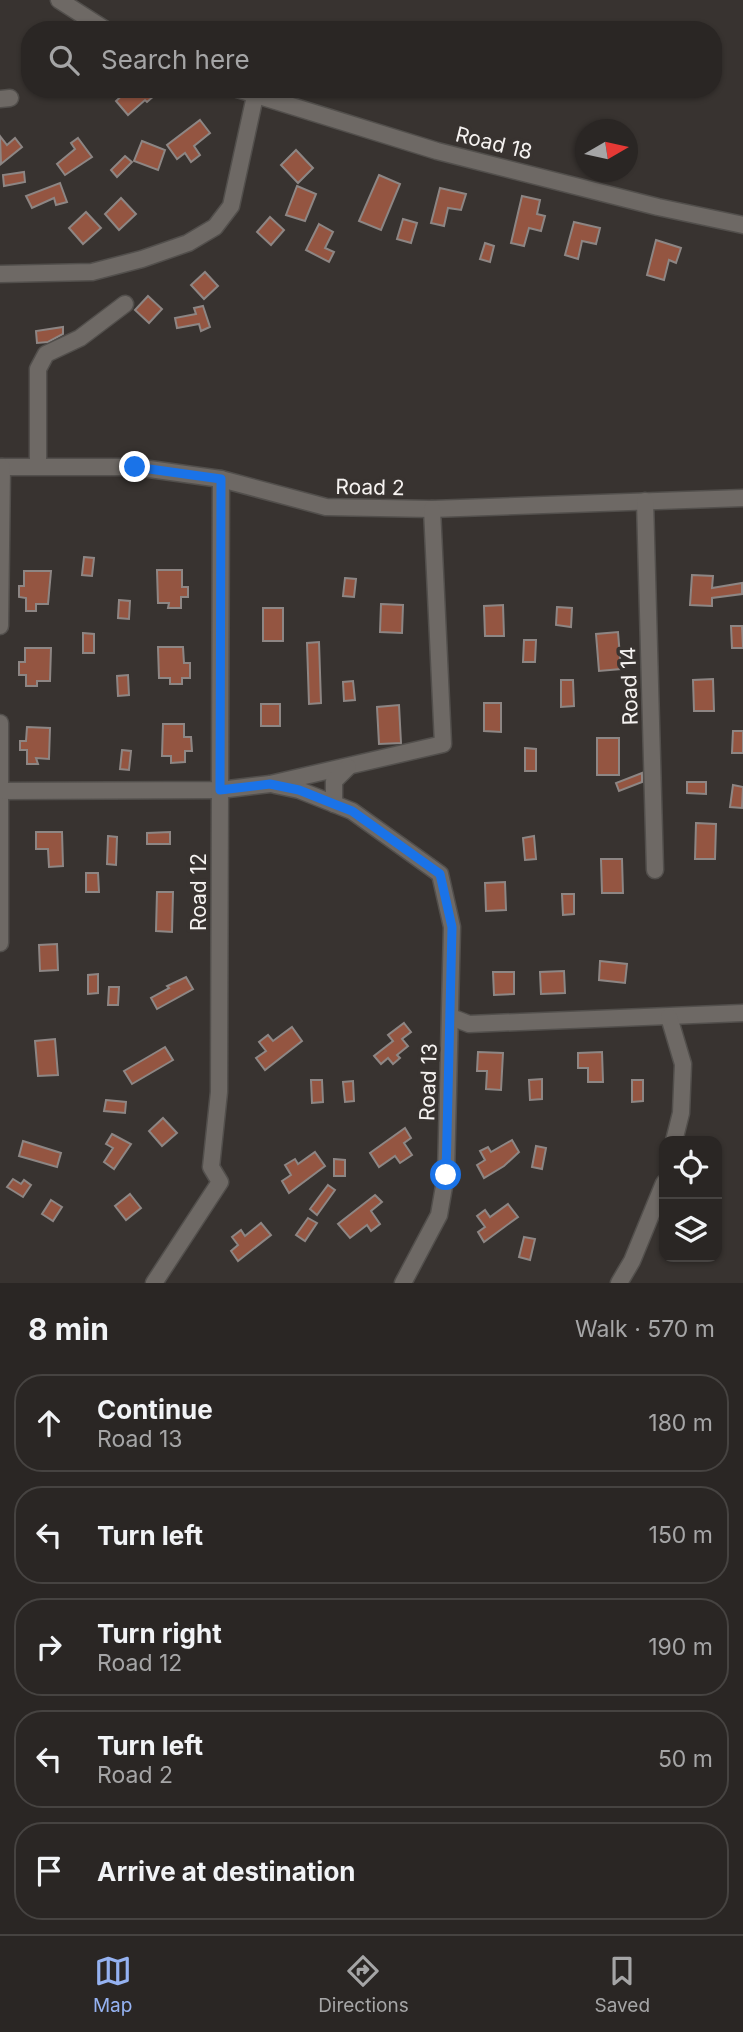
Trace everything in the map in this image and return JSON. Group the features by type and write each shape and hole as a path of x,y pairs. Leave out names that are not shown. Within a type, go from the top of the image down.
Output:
{"street":[{"path":"59,0 92,21"},
{"path":"0,274 92,272 188,243 215,228 231,206 255,98"},
{"name":"Road 18","path":"262,98 438,151 657,207 743,225"},
{"path":"38,466 37,369 41,360 46,354 80,338 125,304"},
{"path":"0,626 1,467"},
{"name":"Road 2","path":"1,467 135,467 221,479 326,507 432,509 743,498"},
{"name":"Road 12","path":"154,1283 220,1182 211,1167 219,1092 221,479"},
{"name":"Road 14","path":"645,500 655,870"},
{"path":"1,791 220,790 270,784 443,744 432,509"},
{"path":"0,723 0,943"},
{"path":"270,784 299,790 334,804 334,781 348,767"},
{"name":"Road 13","path":"334,804 352,811 440,874 452,927 446,1175 439,1215 403,1283"},
{"path":"451,1017 469,1024 743,1013"},
{"path":"669,1017 683,1064 681,1113 675,1136"},
{"path":"619,1283 632,1261 659,1195"}],"building":[{"path":"119,98 152,98 147,102 145,100 128,115 116,101"},
{"path":"200,120 210,133 194,146 200,155 191,162 185,153 177,159 167,145"},
{"path":"0,136 7,145 15,138 22,147 1,164"},
{"path":"78,138 92,157 65,175 57,164 75,149 71,143"},
{"path":"142,141 165,150 158,170 134,161"},
{"path":"296,150 313,168 298,183 281,165"},
{"path":"125,156 132,162 117,177 111,170"},
{"path":"24,172 25,182 4,186 3,175"},
{"path":"379,175 400,184 381,230 359,221"},
{"path":"60,183 67,202 56,205 54,198 32,208 26,196"},
{"path":"297,186 316,194 305,221 286,215"},
{"path":"440,188 466,194 461,210 448,208 444,226 431,223"},
{"path":"522,196 540,200 537,214 545,216 541,231 529,228 524,246 511,243"},
{"path":"121,198 136,214 119,230 105,214"},
{"path":"86,212 101,228 83,244 69,228"},
{"path":"270,217 284,230 271,245 257,232"},
{"path":"403,219 417,223 411,243 397,239"},
{"path":"574,222 600,228 596,244 582,241 578,259 565,255"},
{"path":"319,224 333,232 325,248 334,252 329,262 306,250"},
{"path":"656,240 681,248 676,263 669,260 664,280 647,275"},
{"path":"485,243 494,246 490,262 480,259"},
{"path":"205,272 218,286 204,299 191,285"},
{"path":"148,296 162,309 149,323 135,310"},
{"path":"203,306 210,327 201,331 199,324 177,328 175,318 196,314 194,308"},
{"path":"63,327 63,334 48,342 37,343 36,331"},
{"path":"84,557 94,558 92,576 82,575"},
{"path":"157,570 182,570 182,587 188,587 188,597 181,597 181,608 168,608 169,603 158,603"},
{"path":"24,571 51,571 48,604 36,604 36,611 26,611 26,598 19,597 19,586 24,586"},
{"path":"692,575 713,576 712,588 742,583 742,594 712,598 712,606 690,605"},
{"path":"345,578 356,579 354,597 343,596"},
{"path":"119,600 130,601 129,619 118,618"},
{"path":"381,604 403,605 402,633 380,632"},
{"path":"503,605 504,636 485,636 484,606"},
{"path":"557,607 572,608 571,627 556,625"},
{"path":"263,608 283,608 283,641 263,641"},
{"path":"731,626 742,626 743,648 732,648"},
{"path":"618,632 621,669 599,671 596,634"},
{"path":"83,633 94,634 94,653 83,653"},
{"path":"524,640 536,640 535,662 523,662"},
{"path":"319,642 321,703 309,704 307,643"},
{"path":"158,647 183,647 184,663 190,663 190,678 182,678 182,684 170,684 170,678 159,678"},
{"path":"25,648 51,648 50,681 37,681 37,686 26,686 26,675 19,675 19,662 25,662"},
{"path":"128,675 129,695 118,696 117,676"},
{"path":"713,679 714,711 694,711 693,680"},
{"path":"561,680 573,680 574,706 561,707"},
{"path":"353,681 355,700 344,701 343,682"},
{"path":"484,703 501,703 501,732 484,731"},
{"path":"261,704 280,704 280,726 261,726"},
{"path":"399,705 401,743 379,744 377,707"},
{"path":"163,724 184,724 184,737 191,737 192,751 185,751 185,762 171,763 171,756 162,756"},
{"path":"27,727 50,728 49,759 36,758 38,764 27,764 27,750 20,750 20,741 26,741"},
{"path":"733,731 743,731 743,753 732,753"},
{"path":"597,738 619,738 619,775 597,775"},
{"path":"525,748 536,749 536,771 525,771"},
{"path":"122,750 131,751 129,770 120,769"},
{"path":"642,773 642,782 619,791 616,783"},
{"path":"687,782 706,782 706,794 687,793"},
{"path":"733,785 743,787 742,808 730,807"},
{"path":"696,823 716,824 715,859 695,859"},
{"path":"36,832 62,832 63,866 49,867 48,849 36,849"},
{"path":"170,832 170,844 147,844 147,833"},
{"path":"108,836 117,837 116,865 107,864"},
{"path":"534,836 536,859 525,860 523,838"},
{"path":"601,859 622,859 623,893 602,893"},
{"path":"86,873 98,873 99,892 86,892"},
{"path":"505,882 506,910 486,911 485,883"},
{"path":"157,892 173,892 172,932 156,931"},
{"path":"562,894 574,894 574,914 563,915"},
{"path":"57,944 58,970 40,971 39,945"},
{"path":"600,961 627,964 625,983 599,980"},
{"path":"564,971 565,993 541,994 540,972"},
{"path":"493,972 514,972 514,994 494,995"},
{"path":"98,974 98,993 88,994 88,975"},
{"path":"186,977 193,989 157,1009 151,998"},
{"path":"109,987 119,987 118,1005 108,1005"},
{"path":"404,1023 411,1032 402,1039 408,1046 397,1055 400,1058 393,1064 388,1058 381,1064 374,1056 393,1041 388,1035"},
{"path":"292,1027 302,1041 265,1070 256,1058 266,1051 259,1042 268,1035 273,1041"},
{"path":"55,1039 58,1075 38,1076 35,1041"},
{"path":"165,1047 173,1060 132,1084 124,1071"},
{"path":"478,1052 503,1053 501,1090 486,1089 487,1071 477,1071"},
{"path":"602,1052 603,1082 588,1082 588,1068 578,1068 578,1053"},
{"path":"542,1079 542,1099 530,1100 529,1080"},
{"path":"311,1080 322,1080 323,1102 312,1103"},
{"path":"632,1080 643,1080 643,1101 632,1102"},
{"path":"353,1081 354,1101 345,1102 343,1082"},
{"path":"106,1100 126,1102 125,1113 104,1111"},
{"path":"163,1118 177,1133 162,1146 149,1131"},
{"path":"405,1128 411,1138 404,1143 412,1155 400,1163 395,1156 379,1167 370,1153"},
{"path":"112,1134 131,1144 114,1169 104,1162 113,1148 106,1144"},
{"path":"512,1140 519,1152 504,1166 484,1178 477,1165 485,1160 480,1151 488,1147 491,1152"},
{"path":"23,1141 61,1153 57,1167 19,1156"},
{"path":"536,1146 546,1148 542,1169 532,1167"},
{"path":"315,1152 325,1166 289,1193 282,1181 291,1175 285,1165 295,1159 298,1164"},
{"path":"334,1159 345,1160 345,1176 334,1176"},
{"path":"13,1179 21,1184 24,1180 31,1185 23,1197 7,1187"},
{"path":"328,1185 335,1190 317,1215 310,1209"},
{"path":"130,1194 141,1208 126,1220 115,1206"},
{"path":"375,1195 382,1202 371,1211 380,1224 371,1231 367,1225 350,1238 338,1224"},
{"path":"51,1200 62,1207 53,1221 42,1214"},
{"path":"508,1204 518,1217 484,1242 478,1232 485,1227 477,1216 485,1210 490,1217"},
{"path":"308,1218 317,1223 305,1241 296,1235"},
{"path":"261,1223 271,1235 238,1261 231,1251 238,1245 232,1237 241,1230 245,1236"},
{"path":"524,1237 535,1239 530,1260 519,1257"}],"route":[{"path":"135,467 221,479 220,790 270,784 299,790 352,811 440,874 452,927 446,1175"}]}
